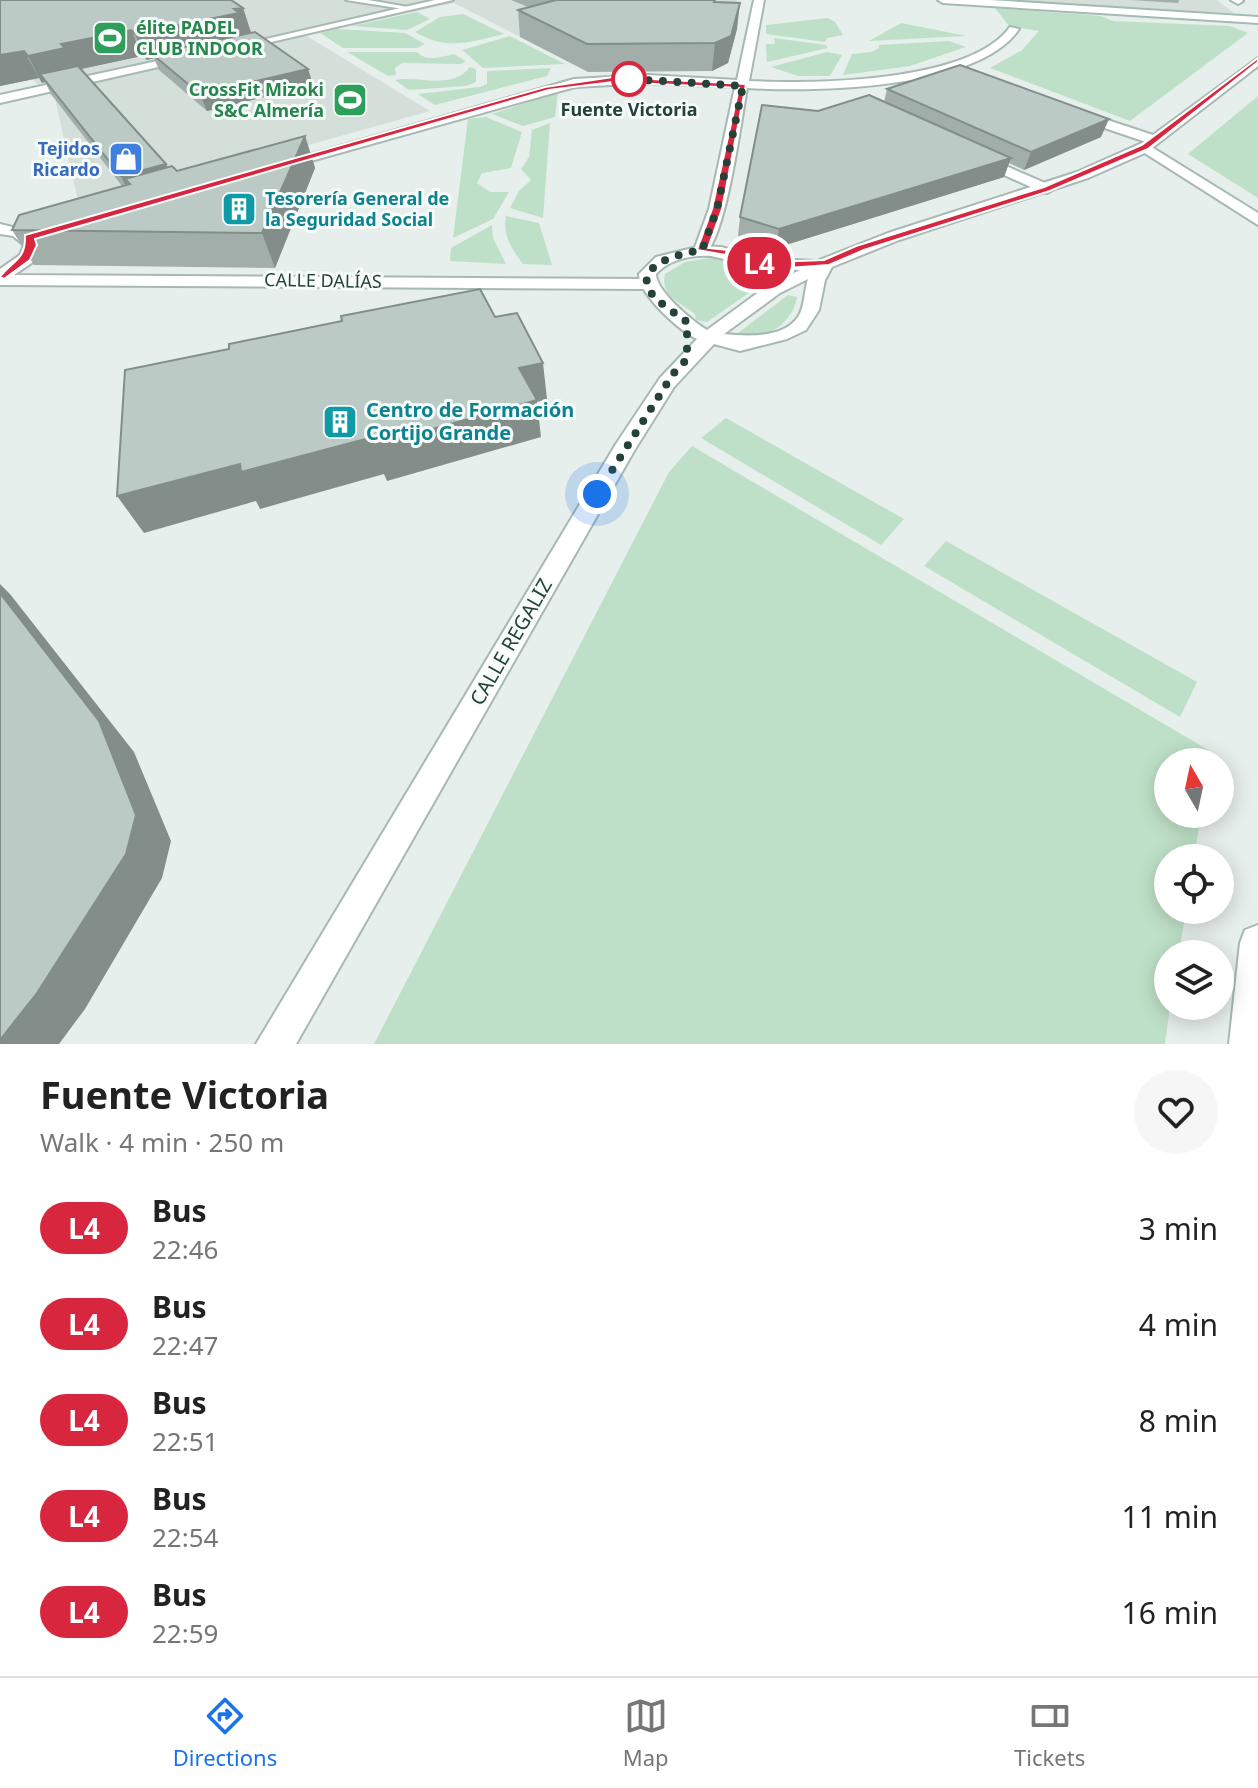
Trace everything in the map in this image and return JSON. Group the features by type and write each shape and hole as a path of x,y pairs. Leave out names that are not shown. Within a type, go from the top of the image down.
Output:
{"street":[{"path":"228,49 448,0"},
{"path":"702,250 717,209 759,0"},
{"path":"943,0 1256,18"},
{"path":"1238,0 1239,6 1256,18"},
{"path":"273,167 574,83 648,79 743,86 823,87 898,79 951,66 994,49 1014,29"},
{"path":"0,99 198,55"},
{"name":"CALLE REGALIZ","path":"275,1044 624,449 673,374 687,359 749,305 791,278 860,248 1047,189 1150,144 1258,61"},
{"path":"951,66 965,72"},
{"path":"823,87 838,96"},
{"path":"1065,109 1150,144 1258,220"},
{"path":"963,152 1047,189"},
{"path":"0,229 36,235 27,258 0,278"},
{"path":"754,342 710,337 697,332 661,303 646,284 647,275 658,264 675,255 702,250 738,254 804,285 812,294"},
{"path":"759,263 826,263"},
{"path":"687,322 687,359 786,334 810,312 817,274 826,263"},
{"name":"CALLE DALÍAS","path":"0,278 646,284"},
{"path":"1248,1044 1258,943"}],"lane":[{"path":"350,0 410,8"}],"shaded area":[{"path":"0,0 737,0 737,29 567,23 520,37 454,3 305,35 430,111 80,209 55,99 32,79"},
{"path":"956,0 1217,0 1234,13 989,3"}],"green space":[{"path":"995,8 1101,16 1113,21 1230,26 1248,33 1130,121 990,68 1022,50 1039,31 1009,26"},
{"path":"417,12 430,19 407,30 351,26"},
{"path":"463,14 504,34 448,43 415,32 440,17"},
{"path":"828,18 835,22 843,35 827,38 825,42 766,34 766,25"},
{"path":"901,23 967,36 869,41"},
{"path":"337,29 405,33 425,44 417,48 343,48 320,33"},
{"path":"510,36 565,64 483,68 462,50"},
{"path":"774,38 826,45 828,48 767,62 766,44 775,44"},
{"path":"949,41 966,47 910,66 843,75 852,54 871,52 879,45"},
{"path":"347,52 417,52 429,58 454,54 466,61 461,64 402,63 395,68 396,75 388,76"},
{"path":"827,52 842,55 830,76 798,76 771,67"},
{"path":"470,67 476,69 476,82 466,86 409,90 395,80 444,80 463,74"},
{"path":"551,68 547,76 435,105 418,94 480,87 487,84 487,71"},
{"path":"558,92 555,117 523,126 492,114"},
{"path":"1258,96 1258,198 1188,154"},
{"path":"486,117 522,132 511,168 482,173 477,183 490,192 509,192 493,219 453,238 468,119"},
{"path":"550,123 543,218 510,208 519,191 531,180 521,169 529,157 532,130"},
{"path":"506,216 539,223 552,265 523,264 509,242 505,229"},
{"path":"492,225 493,238 506,264 450,261 451,248"},
{"path":"715,257 769,274 769,279 707,322 696,320 695,314 668,294 665,274 685,262"},
{"path":"788,295 797,297 784,322 767,333 738,333"},
{"path":"726,418 904,519 881,545 701,438"},
{"path":"692,446 1205,748 1154,748 1154,828 1199,828 1196,844 1154,844 1154,924 1184,924 1181,940 1154,940 1154,1020 1168,1020 1165,1044 374,1044 669,472"},
{"path":"946,541 1197,682 1180,717 924,566"}],"building":[{"path":"0,0 231,0 243,8 234,9 239,13 135,34 131,30 61,44 65,48 28,56 24,51 0,55"},
{"path":"556,0 715,0 740,3 731,36 715,43 587,44 518,10"},
{"path":"255,32 308,69 200,94 152,54"},
{"path":"960,65 1109,119 1031,152 887,89"},
{"path":"78,66 166,164 121,176 40,74"},
{"path":"869,95 1011,158 779,229 740,217 762,105 818,111"},
{"path":"305,136 262,233 12,230 19,215 130,184 125,179 172,166 177,171"},
{"name":"Centro de Formación Cortijo Grande","path":"480,289 495,317 517,313 543,363 519,368 537,400 374,445 373,437 241,472 240,464 117,496 125,370 229,349 229,344 342,321 341,316"},
{"path":"0,593 99,721 136,815 126,854 37,993 0,1040"}],"bus line":[{"name":"L4","path":"0,277 27,258 32,245 29,237 548,88 613,79 743,86 717,209 702,250 738,254 773,265 826,263 860,248 1047,189 1145,147 1258,61"}],"place":[{"name":"élite PADEL CLUB INDOOR","path":"110,38"},
{"name":"Fuente Victoria","path":"629,79"},
{"name":"CrossFit Mizoki S&C Almería","path":"350,100"},
{"name":"Tejidos Ricardo","path":"126,159"},
{"name":"Tesorería General de la Seguridad Social","path":"239,209"},
{"name":"Centro de Formación Cortijo Grande","path":"340,422"}],"route":[{"path":"597,494 673,374 687,359 687,322 651,293 646,284 647,275 658,264 675,255 702,250 717,209 743,86 629,79"}]}
